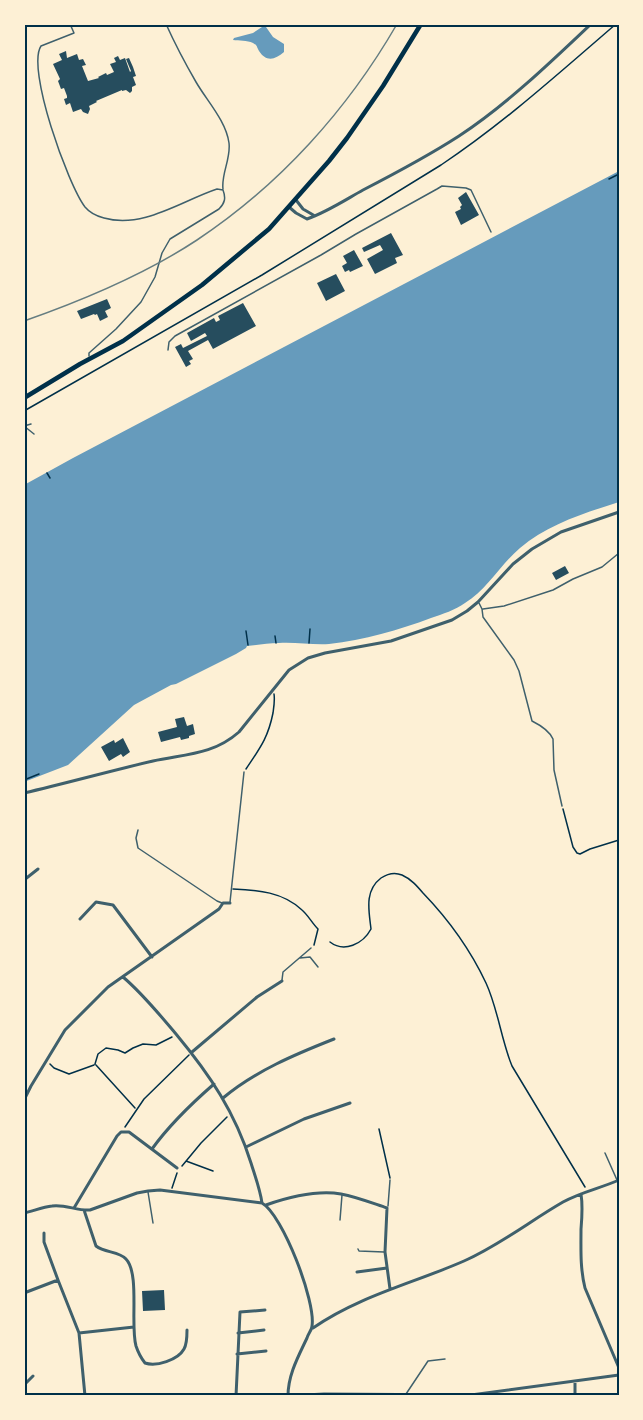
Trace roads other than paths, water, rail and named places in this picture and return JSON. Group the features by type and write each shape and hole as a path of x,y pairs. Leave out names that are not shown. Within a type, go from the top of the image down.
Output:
{"main road":[{"path":"24,398 118,344 202,285 269,229 347,138 383,86 421,24"}],"street":[{"path":"289,207 307,219 413,165 507,101 591,24"},
{"path":"295,199 303,209 315,216"},
{"path":"24,794 219,746 239,732 289,670 308,658 391,641 452,620 478,602 513,564 532,549 561,532 619,512"},
{"path":"97,768 98,775"},
{"path":"24,880 38,869"},
{"path":"80,919 96,903 113,905 152,957"},
{"path":"24,1100 25,1093 69,1025 108,987 219,909 223,903 230,903"},
{"path":"123,976 140,992 192,1052 232,1114 246,1147 264,1204 281,1226 305,1282 311,1305 313,1328"},
{"path":"192,1052 257,997 282,981"},
{"path":"223,1098 239,1086 290,1057 334,1039"},
{"path":"152,1149 188,1107 214,1084"},
{"path":"246,1147 304,1119 350,1103"},
{"path":"75,1208 119,1132 131,1133 177,1167"},
{"path":"618,1180 566,1200 488,1250 330,1316 313,1328 290,1377 288,1396 471,1395 619,1375"},
{"path":"24,1213 53,1205 90,1210 148,1191 264,1204 322,1193 342,1194 387,1208 385,1252 390,1289"},
{"path":"581,1194 581,1245 585,1288 619,1368"},
{"path":"84,1210 96,1246 100,1250 125,1257 128,1262 133,1276 136,1347 145,1363 152,1365 175,1358 184,1348 187,1330"},
{"path":"44,1233 44,1242 79,1333 85,1396"},
{"path":"357,1272 387,1269"},
{"path":"24,1293 58,1280"},
{"path":"236,1396 240,1312 265,1310"},
{"path":"79,1333 134,1327"},
{"path":"238,1333 264,1330"},
{"path":"237,1353 266,1351"},
{"path":"24,1385 33,1376"},
{"path":"575,1381 575,1396"}],"lane":[{"path":"70,24 74,33 41,46 38,51 38,71 58,149 72,183 86,208 91,213 105,219 135,220 151,216 214,190 223,189"},
{"path":"88,360 89,353 122,324 141,302 155,277 162,253 170,239 222,206 225,197 223,180 229,155 227,134 191,74 166,24"},
{"path":"168,350 175,336 442,186 471,190 491,231"},
{"path":"24,426 31,424"},
{"path":"24,426 34,434"},
{"path":"482,609 504,606 553,590 602,567 619,553"},
{"path":"478,602 483,617 514,660 519,671 532,721 553,739 554,770 562,806"},
{"path":"230,903 244,772"},
{"path":"138,830 136,838 138,848 216,901 223,903"},
{"path":"282,981 283,972 311,948"},
{"path":"299,959 310,957 318,967"},
{"path":"605,1154 618,1180"},
{"path":"387,1208 390,1180"},
{"path":"148,1191 153,1223"},
{"path":"340,1220 342,1194"},
{"path":"358,1249 359,1251 385,1252"},
{"path":"406,1395 428,1361 445,1359"}],"water":[{"path":"266,27 273,37 284,44 284,52 277,57 271,59 265,57 253,43 233,40"},
{"path":"619,171 619,502 567,520 542,532 520,548 473,598 457,608 394,630 342,642 275,643 247,646 236,654 134,705 68,765 24,782 24,485"}],"railway":[{"path":"24,321 91,295 177,253 256,195 284,170 334,115 357,86 397,24"}]}
